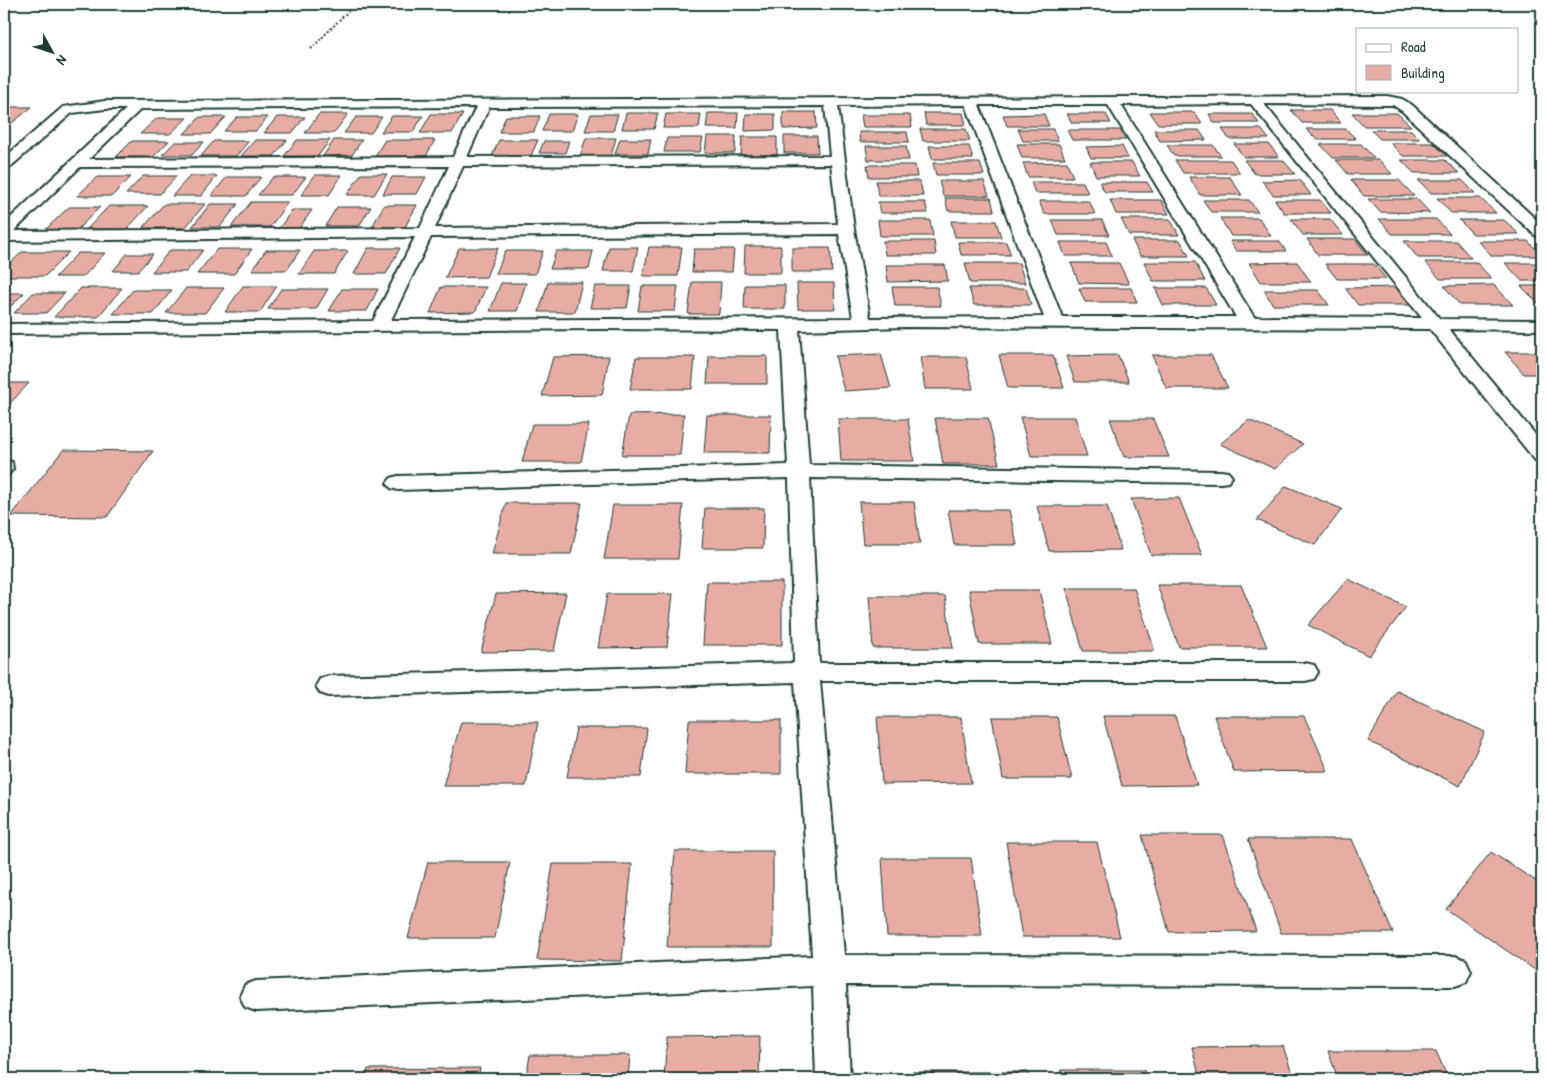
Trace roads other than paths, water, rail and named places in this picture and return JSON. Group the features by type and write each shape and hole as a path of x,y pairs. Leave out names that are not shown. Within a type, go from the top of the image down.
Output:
{"street":[{"path":"4,165 57,118 68,110 85,106 1387,100 1402,105 1542,233"},
{"path":"1255,101 1542,456"},
{"path":"831,102 846,229 862,322"},
{"path":"971,102 1055,322"},
{"path":"1113,102 1248,322"},
{"path":"379,327 426,231 484,104"},
{"path":"4,234 138,105"},
{"path":"76,163 837,160"},
{"path":"4,234 846,229"},
{"path":"4,329 600,324 790,325 862,322 1248,322 1542,325"},
{"path":"790,325 799,471 807,672 829,970 833,1079"},
{"path":"398,483 799,471 1221,477"},
{"path":"329,686 807,672 1305,672"},
{"path":"256,996 829,970 1455,971"}],"lane":[{"path":"4,463 8,464 8,469 4,473"}]}
